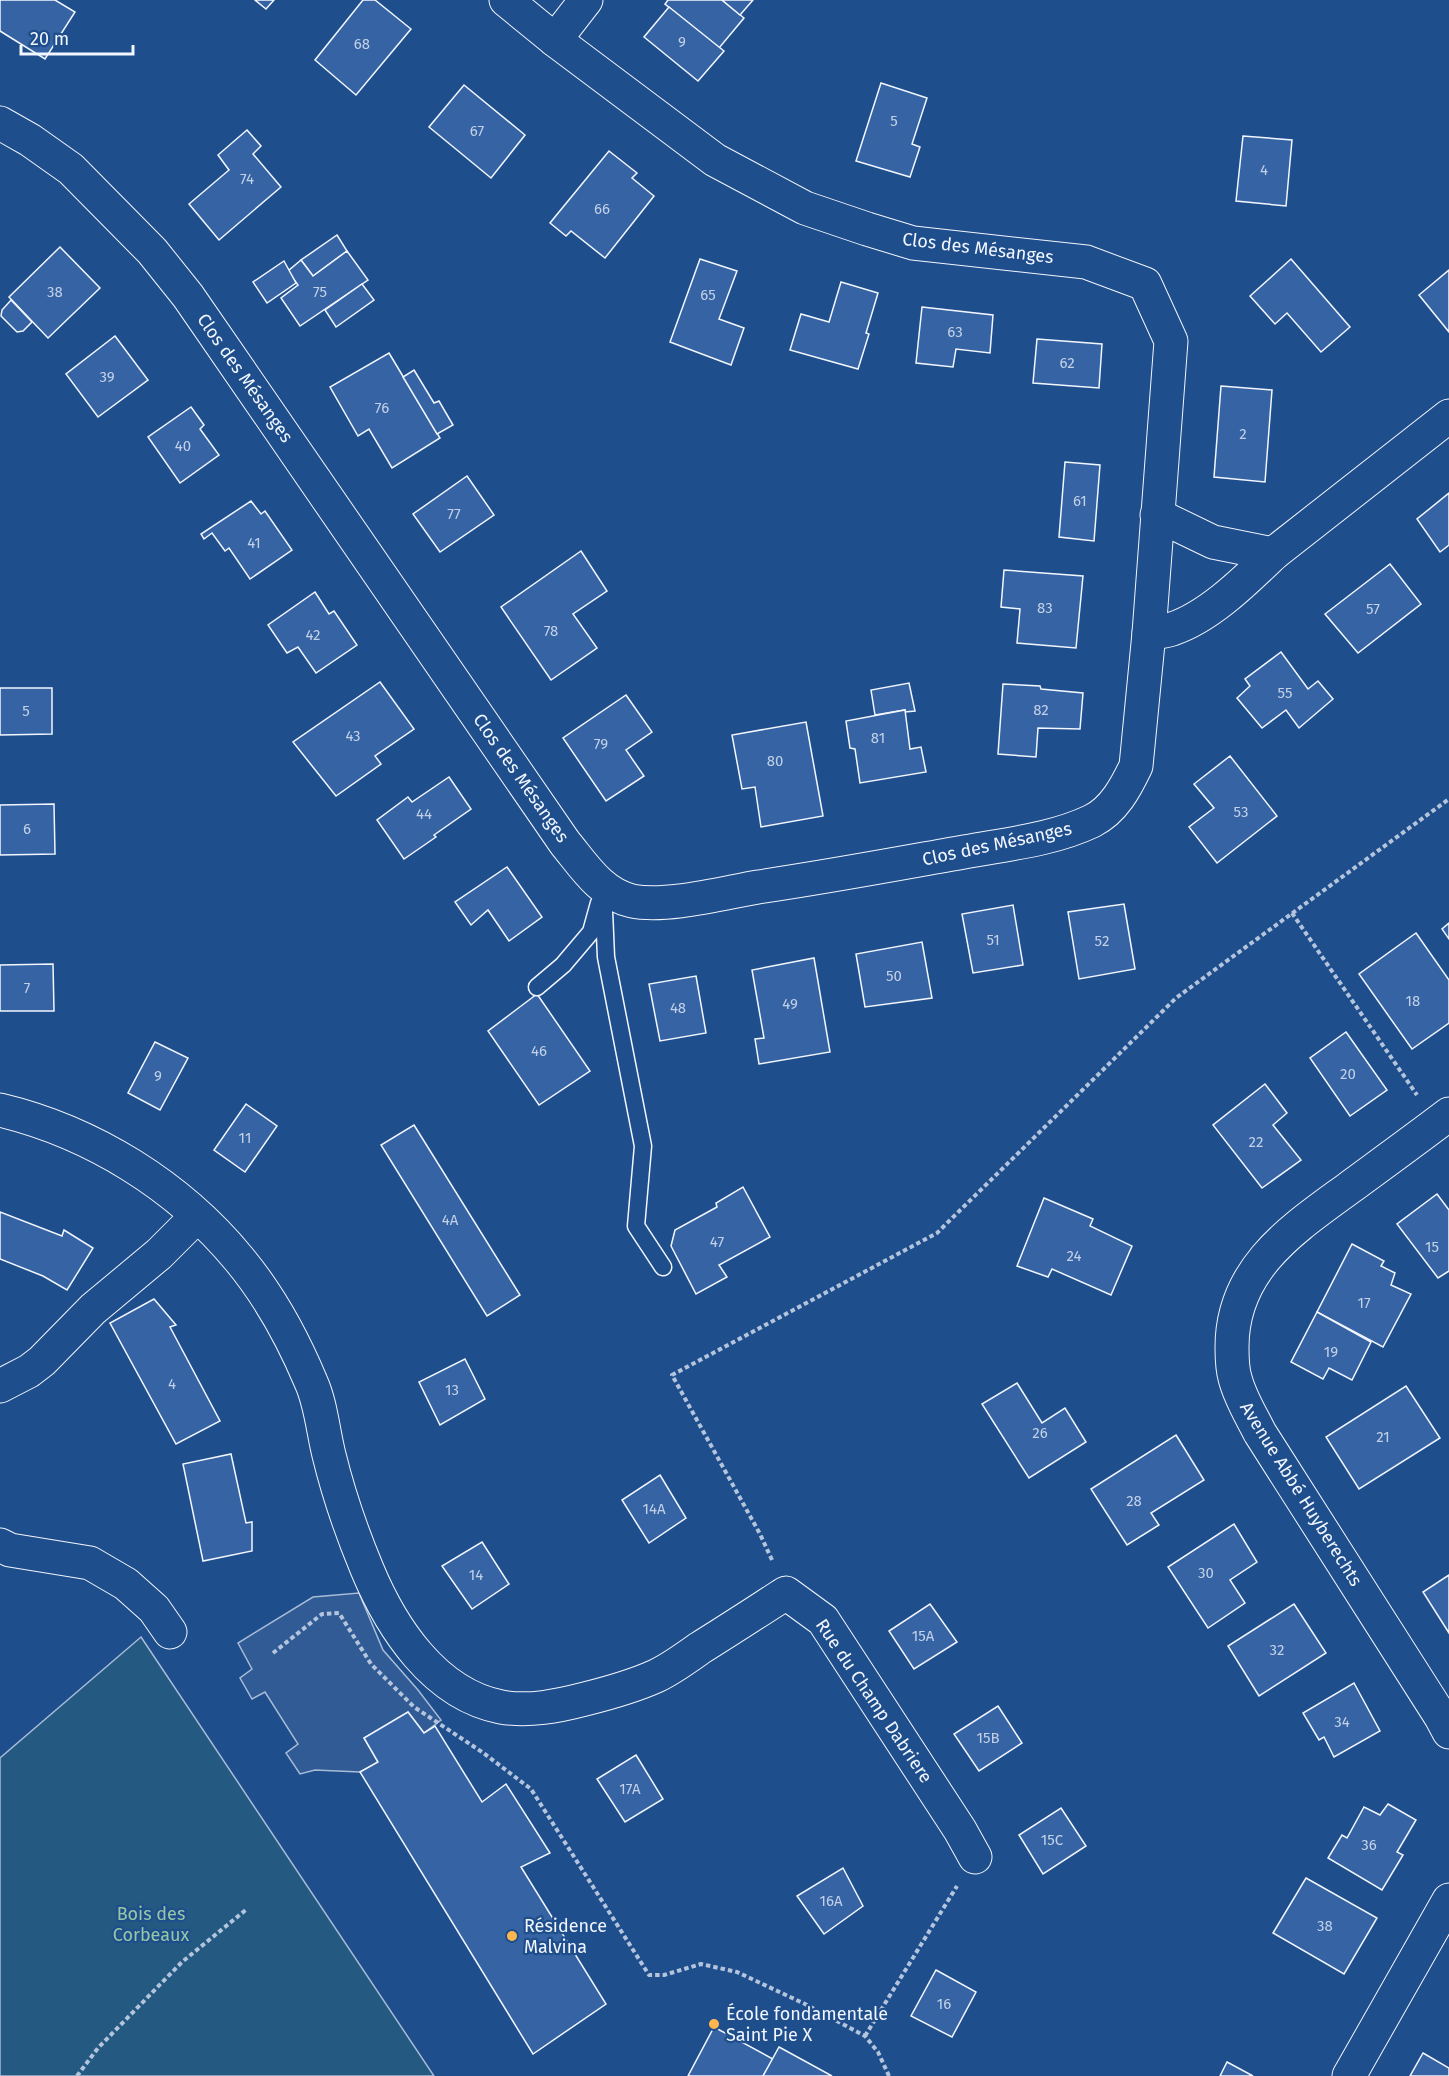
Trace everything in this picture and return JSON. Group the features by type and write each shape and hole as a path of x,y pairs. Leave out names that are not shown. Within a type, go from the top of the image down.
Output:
{"street":[{"name":"Clos des Mésanges","path":"0,123 30,140 70,169 152,252 188,296 566,843 603,888 617,896 635,901 675,900 836,875 1036,839 1075,829 1095,820 1119,798 1136,766 1149,633 1171,341 1145,284 1086,262 913,243 867,230 805,208 715,160 555,40 506,0"},
{"path":"555,40 586,0"},
{"path":"1149,633 1173,629 1201,615 1250,576 1273,554 1449,416"},
{"path":"1157,516 1213,542 1273,554"},
{"path":"0,1110 54,1126 108,1152 171,1194 197,1216 220,1238 250,1273 292,1343 313,1386 329,1457 355,1536 366,1568 389,1616 417,1653 455,1689 472,1698 503,1707 543,1708 613,1692 657,1676 786,1593"},
{"name":"Avenue Abbé Huyberechts","path":"1443,1119 1303,1222 1276,1245 1259,1264 1247,1284 1235,1318 1232,1358 1234,1377 1241,1397 1260,1433 1449,1732"},
{"path":"0,1386 29,1371 42,1361 93,1308 159,1254 197,1216"},
{"path":"0,1545 10,1550 90,1563 126,1584 154,1609 170,1632"},
{"name":"Rue du Champ Dabriere","path":"786,1593 823,1620 960,1830 975,1857"},
{"path":"1348,2076 1449,1900"}],"lane":[{"path":"537,987 563,965 591,932 603,888"},
{"path":"603,888 606,957 643,1146 636,1226 663,1267"}],"path":[{"path":"786,1593 760,1534 672,1374 937,1233 1176,998 1449,799"},
{"path":"1292,913 1443,1119"},
{"path":"273,1653 322,1614 339,1613 371,1664 414,1707 483,1752 531,1789 649,1975 664,1975 701,1964 737,1971 865,2036 878,2052 889,2076"},
{"path":"865,2036 975,1857"},
{"path":"77,2076 98,2048 182,1962 247,1910"}],"green space":[{"name":"Bois des Corbeaux","path":"141,1637 434,2076 0,2076 0,1758"}],"shaded area":[{"path":"359,1593 383,1650 441,1720 424,1733 408,1712 364,1738 378,1762 360,1772 315,1770 300,1774 286,1753 298,1744 265,1692 252,1699 240,1678 252,1669 238,1643 313,1597"}],"building":[{"path":"0,0 55,0 75,12 45,59 0,31"},
{"path":"255,0 274,0 266,9"},
{"path":"363,0 375,0 411,29 356,95 315,60"},
{"path":"668,0 722,0 744,18 719,48 665,4"},
{"path":"722,0 753,0 740,15"},
{"path":"669,7 724,51 698,81 644,37"},
{"path":"881,83 927,98 912,144 920,147 910,177 856,161"},
{"path":"464,85 525,135 491,178 429,127"},
{"path":"247,130 261,146 253,154 281,187 219,240 189,204 229,170 218,155"},
{"path":"1243,136 1292,140 1286,206 1236,201"},
{"path":"609,151 637,173 632,178 654,196 605,258 571,231 566,236 550,223"},
{"path":"337,235 347,251 313,276 301,260"},
{"path":"60,247 100,288 48,338 9,297"},
{"path":"347,251 368,280 300,326 281,298 298,285 288,271 301,260 313,276"},
{"path":"700,259 737,271 719,319 744,328 731,365 670,342"},
{"path":"1291,259 1350,327 1321,352 1287,313 1275,324 1250,296"},
{"path":"284,261 296,283 267,303 253,282"},
{"path":"1449,270 1449,332 1419,295"},
{"path":"841,282 878,293 858,369 790,350 801,314 829,322"},
{"path":"362,284 374,300 336,327 325,310"},
{"path":"11,300 32,322 23,331 17,332 1,316 2,310"},
{"path":"922,307 993,315 990,353 956,349 953,367 916,363"},
{"path":"115,336 148,380 98,417 66,374"},
{"path":"1037,339 1102,344 1099,388 1033,383"},
{"path":"389,353 440,438 392,468 369,429 358,436 330,387"},
{"path":"414,370 434,403 439,401 453,425 437,434 403,377"},
{"path":"1221,386 1272,390 1265,482 1214,477"},
{"path":"191,407 204,425 200,429 219,455 180,483 148,437"},
{"path":"1065,462 1100,465 1094,541 1059,537"},
{"path":"467,476 494,515 440,552 413,514"},
{"path":"1449,493 1449,545 1440,552 1417,519"},
{"path":"251,501 261,514 265,511 292,550 250,579 229,548 225,551 212,533 204,539 201,534"},
{"path":"581,551 607,591 573,614 597,648 551,680 501,607"},
{"path":"1390,564 1421,604 1358,653 1325,614"},
{"path":"1004,570 1083,576 1076,648 1017,643 1020,609 1001,607"},
{"path":"315,592 329,614 334,611 357,645 316,673 298,647 287,653 268,625"},
{"path":"1281,652 1308,689 1318,681 1333,699 1299,728 1286,710 1262,728 1237,698 1250,686 1245,679"},
{"path":"380,682 414,729 375,756 381,764 336,796 293,742"},
{"path":"909,683 915,711 905,712 905,710 875,715 871,690"},
{"path":"1003,684 1040,686 1041,689 1083,693 1080,729 1038,728 1036,757 998,754"},
{"path":"0,688 52,688 52,734 0,735"},
{"path":"626,695 652,732 626,750 644,776 606,801 563,738"},
{"path":"905,710 910,749 921,747 926,772 860,783 855,749 850,748 846,721"},
{"path":"806,722 823,816 761,827 755,787 742,789 732,735"},
{"path":"1230,756 1277,816 1217,863 1189,827 1214,808 1194,784"},
{"path":"449,777 471,809 404,859 377,820 408,797 412,802"},
{"path":"54,804 55,854 0,855 0,805"},
{"path":"507,867 542,917 509,941 488,910 471,925 455,902"},
{"path":"1124,904 1135,969 1079,979 1068,912"},
{"path":"1013,905 1023,965 973,973 962,914"},
{"path":"1449,923 1449,939 1442,929"},
{"path":"1416,933 1449,980 1449,1023 1412,1049 1359,974"},
{"path":"922,942 932,998 865,1007 856,954"},
{"path":"814,958 830,1052 759,1064 755,1039 764,1038 752,970"},
{"path":"53,964 54,1011 0,1011 0,965"},
{"path":"696,976 706,1033 660,1041 649,984"},
{"path":"537,994 590,1071 539,1105 488,1031"},
{"path":"1346,1032 1387,1090 1350,1116 1310,1058"},
{"path":"155,1042 188,1058 160,1110 128,1093"},
{"path":"1265,1084 1287,1113 1273,1125 1301,1160 1262,1188 1213,1125"},
{"path":"246,1104 277,1126 245,1172 214,1150"},
{"path":"414,1125 520,1295 487,1316 381,1145"},
{"path":"743,1187 770,1237 719,1265 727,1277 696,1294 671,1246 675,1230 717,1207 716,1203"},
{"path":"1437,1194 1449,1210 1449,1271 1438,1278 1397,1224"},
{"path":"1044,1198 1093,1219 1090,1226 1132,1246 1111,1295 1052,1269 1048,1277 1017,1266"},
{"path":"0,1212 62,1236 64,1230 93,1248 67,1290 43,1276 0,1259"},
{"path":"1352,1244 1384,1261 1381,1266 1395,1273 1391,1285 1411,1294 1383,1347 1317,1312"},
{"path":"154,1299 176,1325 170,1327 220,1421 176,1444 110,1323"},
{"path":"1317,1312 1371,1342 1352,1380 1329,1368 1323,1379 1291,1362"},
{"path":"465,1359 485,1399 440,1425 419,1382"},
{"path":"1017,1383 1042,1423 1065,1408 1086,1442 1029,1478 982,1404"},
{"path":"1406,1386 1440,1438 1359,1489 1326,1437"},
{"path":"1176,1435 1204,1480 1151,1513 1159,1525 1127,1545 1091,1489"},
{"path":"231,1454 246,1523 252,1522 252,1551 203,1561 183,1464"},
{"path":"660,1475 686,1518 649,1543 622,1500"},
{"path":"1234,1524 1257,1562 1230,1580 1245,1603 1208,1628 1168,1567"},
{"path":"482,1542 509,1584 472,1609 442,1566"},
{"path":"1449,1575 1449,1633 1423,1592"},
{"path":"930,1604 957,1642 914,1669 889,1631"},
{"path":"1294,1604 1326,1653 1259,1696 1228,1646"},
{"path":"1354,1683 1380,1731 1334,1757 1324,1737 1319,1740 1303,1713"},
{"path":"998,1706 1022,1743 979,1771 954,1734"},
{"name":"Résidence Malvina","path":"408,1712 424,1733 435,1726 482,1802 506,1784 550,1853 521,1867 606,2004 533,2054 360,1772 378,1762 364,1738"},
{"path":"636,1755 663,1799 625,1822 597,1779"},
{"path":"1388,1804 1416,1820 1397,1852 1403,1855 1382,1890 1328,1858 1342,1835 1347,1838 1364,1807 1380,1815"},
{"path":"1061,1808 1086,1846 1043,1874 1019,1835"},
{"path":"843,1868 863,1906 824,1934 797,1896"},
{"path":"1306,1878 1377,1918 1344,1974 1273,1933"},
{"path":"936,1970 976,1992 952,2037 911,2016"},
{"path":"714,2027 773,2059 763,2076 688,2076"},
{"path":"779,2047 832,2076 763,2076"},
{"path":"1423,2053 1449,2068 1449,2076 1410,2076"},
{"path":"1227,2062 1253,2076 1220,2076"}],"place":[{"name":"Résidence Malvina","path":"512,1936"},
{"name":"École fondamentale Saint Pie X","path":"714,2024"}]}
